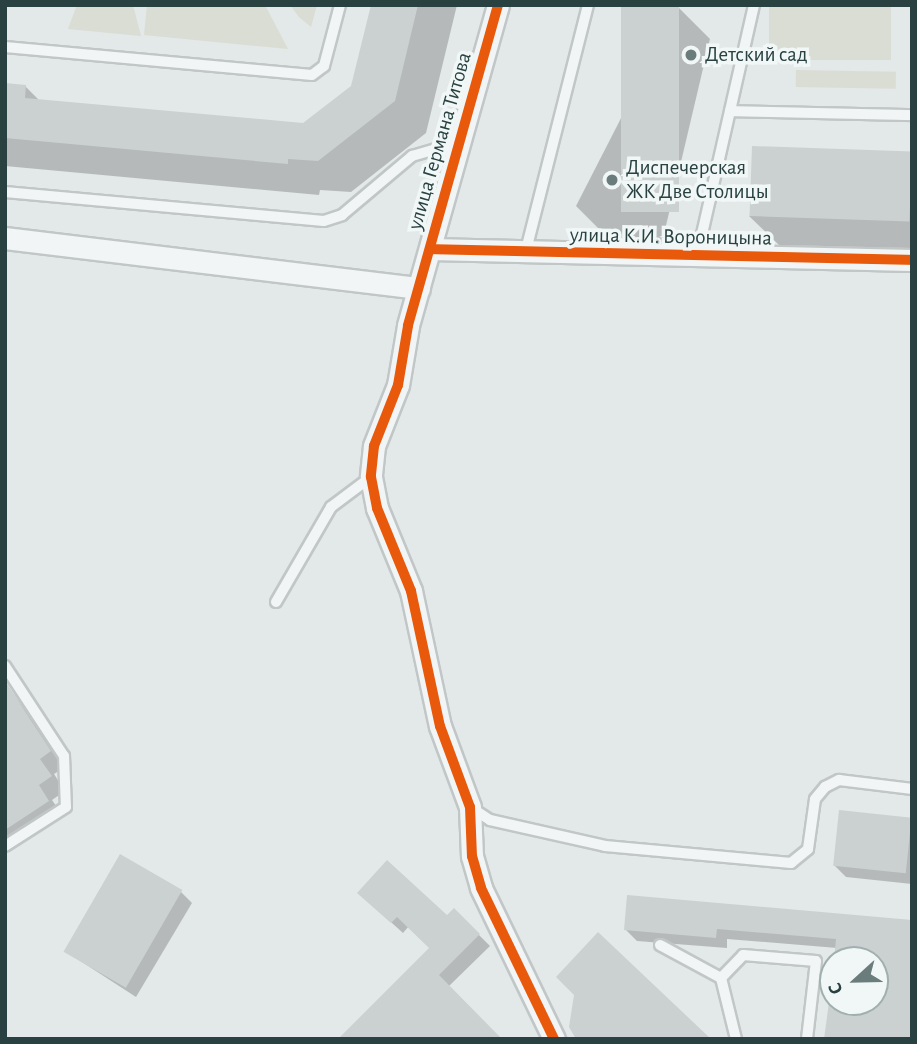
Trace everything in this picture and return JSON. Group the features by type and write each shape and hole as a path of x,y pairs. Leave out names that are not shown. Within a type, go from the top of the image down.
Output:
{"street":[{"name":"улица Германа Титова","path":"498,5 419,288 398,385 374,446 371,477 377,508 411,591 440,726 470,807 472,856 481,887 554,1039"},
{"path":"5,238 419,288"},
{"name":"улица К.И. Вороницына","path":"430,249 525,254 912,260"}],"lane":[{"path":"5,47 312,75 324,66 340,5"},
{"path":"525,254 588,5"},
{"path":"697,256 754,5"},
{"path":"730,111 912,115"},
{"path":"5,192 324,220 342,215 412,156 460,142"},
{"path":"276,602 331,507 371,477"},
{"path":"5,666 64,756 66,807 5,846"},
{"path":"470,807 490,820 605,846 792,863 808,849 816,799 825,787 839,780 912,789"},
{"path":"660,945 721,978 736,1039"},
{"path":"721,978 743,955 816,961 807,1039"}],"shaded area":[{"path":"77,5 133,5 141,36 68,29"},
{"path":"147,5 265,5 288,49 144,35"},
{"path":"290,5 317,5 311,27 299,17"},
{"path":"769,5 891,5 891,60 769,60"},
{"path":"796,70 896,72 896,89 796,87"}],"building":[{"path":"371,5 418,5 395,101 318,161 288,159 288,164 5,138 5,83 26,85 25,98 303,123 351,86"},
{"path":"621,5 679,5 679,212 621,212"},
{"path":"752,146 912,152 909,222 750,216"},
{"path":"5,681 51,751 40,759 52,776 39,785 49,801 5,830"},
{"path":"839,810 912,818 906,873 833,866"},
{"path":"120,854 182,890 126,988 64,952"},
{"path":"387,860 447,915 454,908 480,934 439,975 502,1039 338,1039 429,948 397,917 391,923 357,893"},
{"path":"627,895 912,920 912,1039 824,1039 827,1016 889,1016 889,946 835,946 836,939 717,929 716,938 624,930"},
{"path":"598,932 711,1039 576,1039 569,1027 574,995 556,977"}],"cycle path":[{"path":"498,5 408,326 398,385 374,446 371,477 377,508 411,591 440,726 470,807 472,856 481,888 554,1039"},
{"path":"430,249 912,260"}],"place":[{"name":"Детский сад","path":"691,55"},
{"name":"Диспечерская ЖК Две Столицы","path":"612,180"}]}
